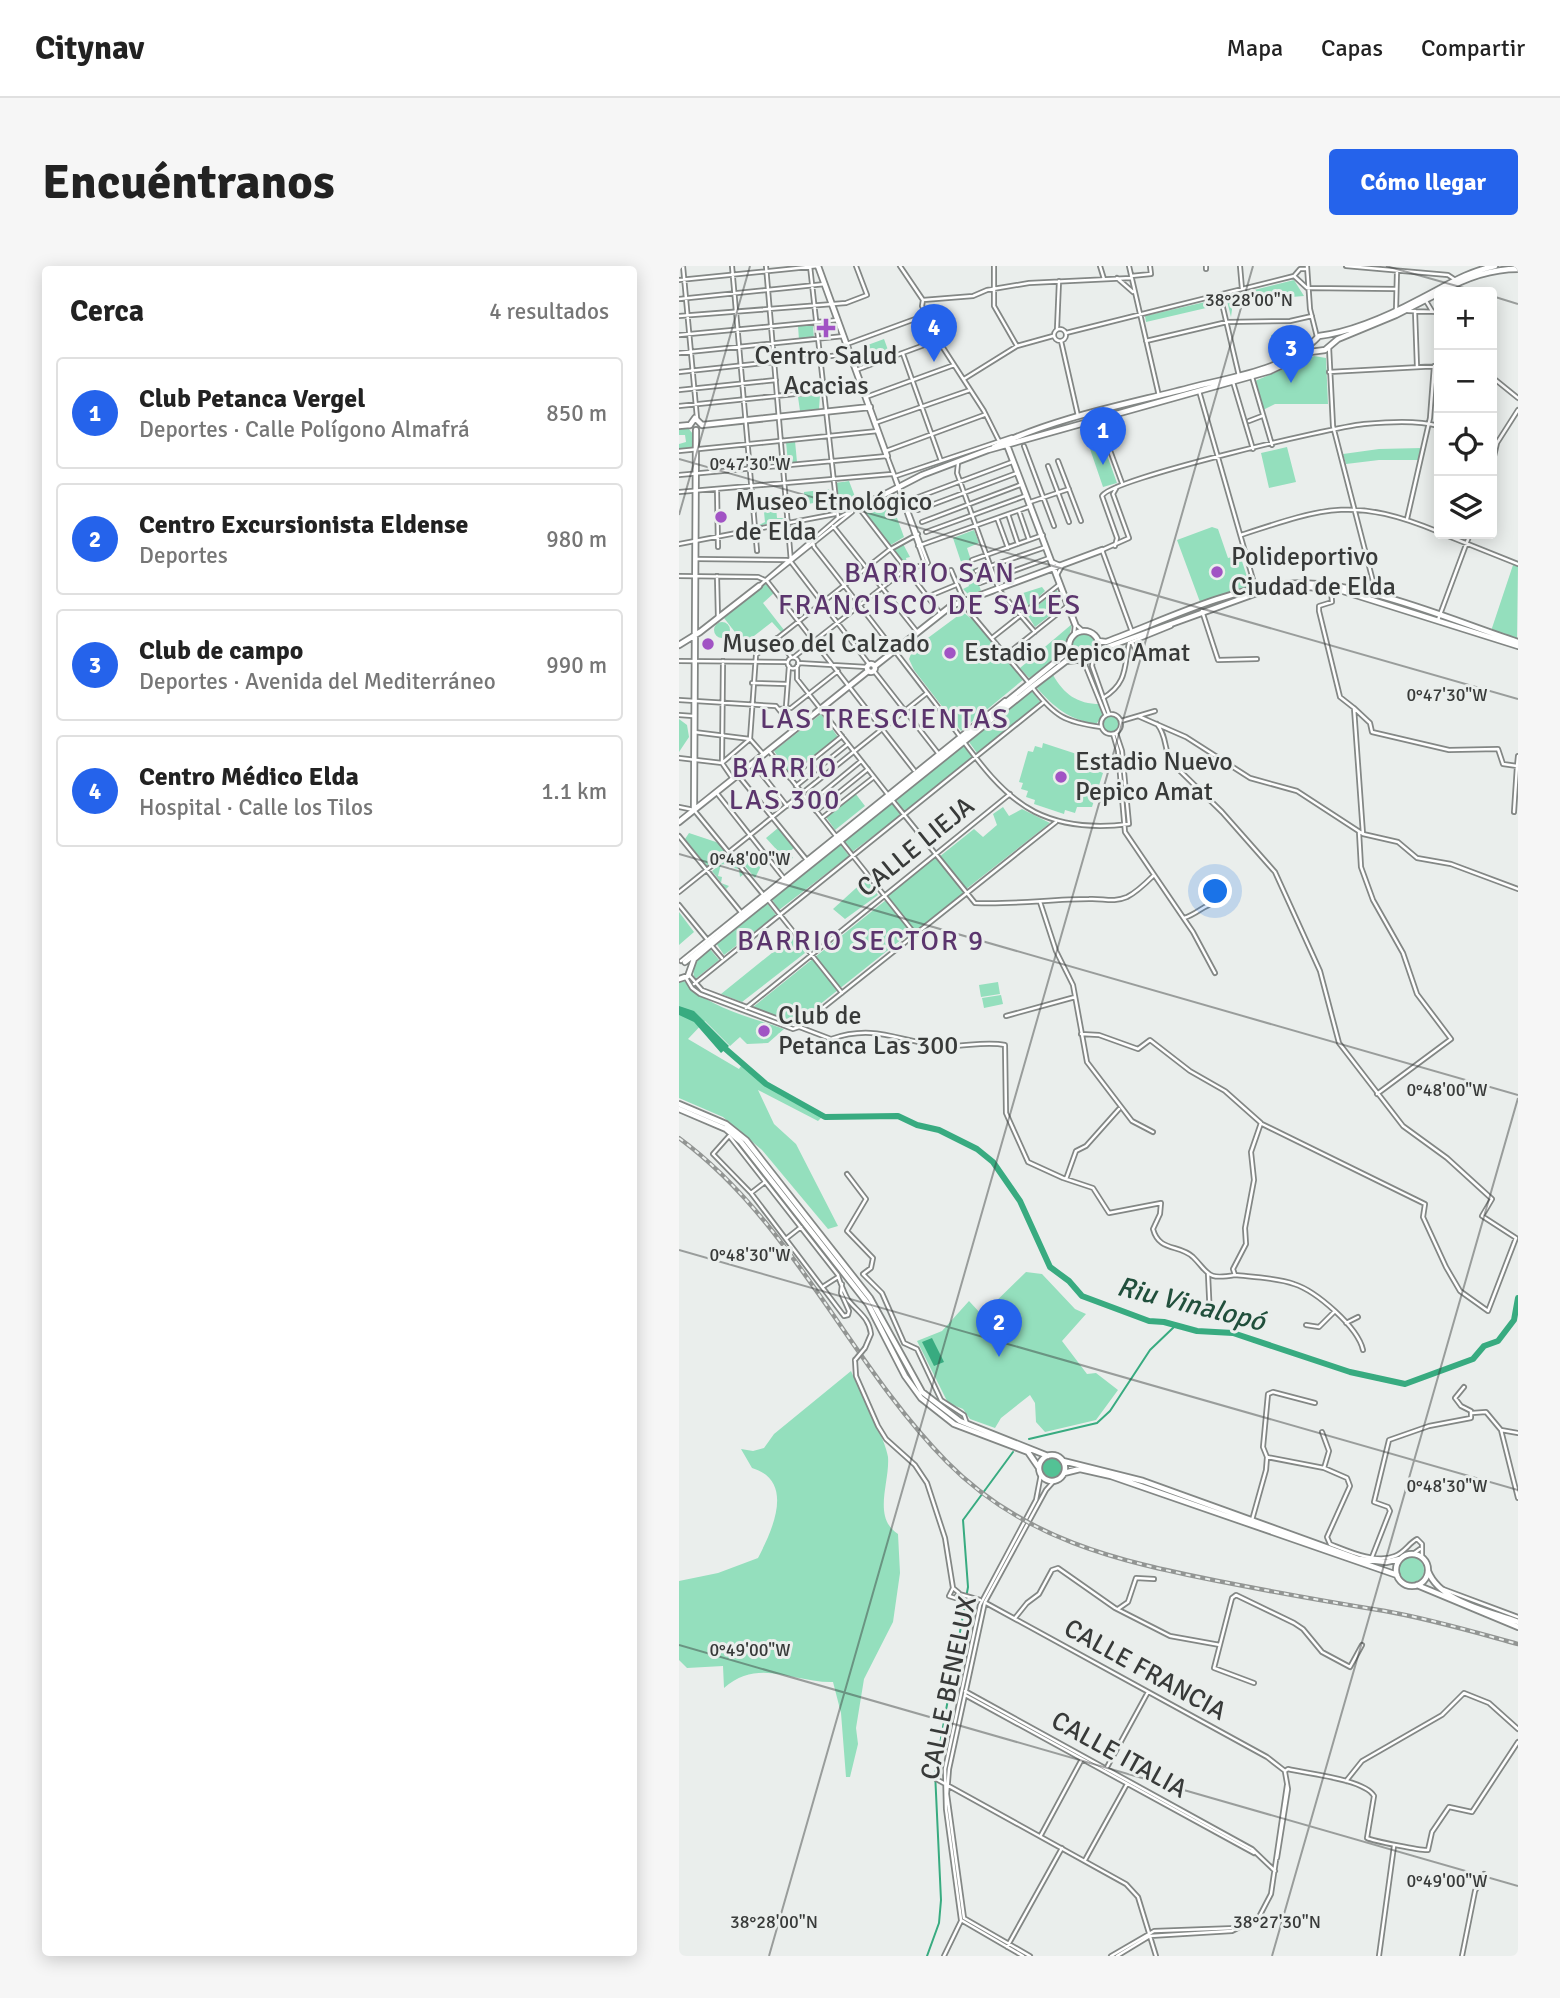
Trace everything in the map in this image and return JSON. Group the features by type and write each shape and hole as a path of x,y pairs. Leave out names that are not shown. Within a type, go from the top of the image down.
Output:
{"street":[{"path":"683,266 681,280 695,404 697,418 702,425"},
{"path":"732,266 757,551"},
{"path":"766,266 786,482 790,559 836,623 938,753"},
{"path":"681,280 818,266 870,407 891,474 899,487"},
{"path":"679,316 846,303 867,295 856,266"},
{"path":"682,962 1069,651 1075,624 1014,458 938,341 926,315 923,300 900,266"},
{"path":"994,266 994,306 1017,346"},
{"path":"1100,266 1104,279"},
{"path":"1129,266 1159,396"},
{"path":"923,300 973,296 993,289 1059,281 1131,277 1151,274 1150,266"},
{"path":"1240,266 1242,289"},
{"path":"1346,266 1443,275 1454,279"},
{"path":"1411,266 1411,272"},
{"path":"896,476 1271,366 1316,340 1395,310 1471,269 1495,266"},
{"path":"810,267 836,516"},
{"path":"1057,328 1066,333 1140,315 1294,276 1300,269 1307,267 1307,288 1317,330 1316,340 1329,358"},
{"path":"1450,287 1484,273 1518,269"},
{"path":"1395,310 1397,271"},
{"path":"1443,275 1444,285"},
{"path":"1294,276 1307,288 1396,289"},
{"path":"1117,278 1135,294"},
{"path":"1053,336 1057,328 1059,281"},
{"path":"1299,282 1307,282"},
{"path":"679,299 825,285"},
{"path":"1220,295 1239,376"},
{"path":"1006,444 1032,432 1077,418 1159,396 1252,377 1321,350 1434,296"},
{"path":"1426,301 1428,309 1434,311"},
{"path":"1406,311 1434,312"},
{"path":"1415,311 1417,366"},
{"path":"847,344 926,315"},
{"path":"1146,341 1227,322 1290,321 1312,316"},
{"path":"679,334 838,320"},
{"path":"1317,330 1325,336 1329,346 1334,429 1377,589 1375,598"},
{"path":"1066,333 1061,341 1077,418"},
{"path":"679,353 844,336"},
{"path":"964,379 1017,346 1053,336 1061,341"},
{"path":"856,370 938,341"},
{"path":"679,372 851,354"},
{"path":"903,354 941,461"},
{"path":"866,397 954,365"},
{"path":"1329,372 1434,366 1429,423 1407,519"},
{"path":"1252,377 1272,445"},
{"path":"679,390 776,380"},
{"path":"1497,381 1518,398"},
{"path":"1233,382 1254,449"},
{"path":"679,406 862,387"},
{"path":"1198,388 1257,591"},
{"path":"875,423 971,390"},
{"path":"694,810 697,430 702,425 870,407"},
{"path":"1497,443 1518,410"},
{"path":"679,475 886,454 985,414"},
{"path":"1101,426 1104,416"},
{"path":"1249,421 1263,416"},
{"path":"690,425 692,419 697,418"},
{"path":"1093,419 1101,426 1120,484"},
{"path":"1115,546 1117,538 1103,496 1106,490 1120,484 1153,473 1334,429 1391,422 1434,424"},
{"path":"679,426 690,425 697,430"},
{"path":"679,451 878,431"},
{"path":"695,559 790,559 859,508 899,487 1032,432"},
{"path":"1014,458 1016,442"},
{"path":"1024,446 1054,526"},
{"path":"786,706 788,664 792,657 881,587 906,571 926,563 886,454"},
{"path":"913,499 1014,458"},
{"path":"959,461 957,473 999,590 1035,632"},
{"path":"1058,461 1081,521"},
{"path":"946,466 957,473"},
{"path":"1048,466 1069,522"},
{"path":"918,510 1019,472"},
{"path":"679,492 891,474"},
{"path":"922,522 1023,484"},
{"path":"1113,494 1120,484"},
{"path":"717,489 718,547"},
{"path":"920,545 1069,489"},
{"path":"679,822 941,614 963,601 1124,542 1129,534 1113,494 1106,490"},
{"path":"926,532 1027,495"},
{"path":"679,544 789,522 836,516 859,508"},
{"path":"859,508 941,614"},
{"path":"1241,535 1321,511 1355,508 1407,519 1434,530"},
{"path":"1019,510 1029,540"},
{"path":"1008,514 1018,544"},
{"path":"679,645 695,636 759,586 836,516"},
{"path":"997,518 1008,548"},
{"path":"833,526 918,633"},
{"path":"764,755 750,738 753,661 777,638 889,550 916,535"},
{"path":"972,560 1042,535"},
{"path":"1117,538 1124,542"},
{"path":"1457,539 1518,563"},
{"path":"1438,618 1468,539"},
{"path":"813,542 814,547 962,738 1010,794 1030,808 1057,821 1078,825 1127,824"},
{"path":"976,571 1047,546"},
{"path":"791,547 795,550 802,547"},
{"path":"1102,550 1136,652"},
{"path":"1051,559 1062,566"},
{"path":"980,583 1051,559"},
{"path":"1057,575 1062,566"},
{"path":"951,570 963,601 1044,702 1070,722 1101,727 1114,733"},
{"path":"679,576 766,580 915,771"},
{"path":"717,576 718,618"},
{"path":"1101,727 1107,714 1092,666 1099,650 1257,591 1309,583 1375,598 1518,644"},
{"path":"992,638 1060,584"},
{"path":"926,598 956,585"},
{"path":"1098,641 1106,642 1132,636 1203,613 1257,591 1309,587 1375,598"},
{"path":"1331,590 1332,602 1319,606 1319,611 1339,697 1370,723 1372,732 1449,750 1498,750 1501,762 1517,766"},
{"path":"1006,655 1068,606"},
{"path":"1203,613 1218,660 1257,659"},
{"path":"1075,624 1083,631 1092,633 1098,641 1099,650"},
{"path":"1074,634 1083,631"},
{"path":"1103,698 1122,680 1128,663 1128,644 1132,636"},
{"path":"777,638 798,664 797,678 808,694 975,903 1121,899 1141,888 1153,876"},
{"path":"1069,651 1076,660"},
{"path":"1030,684 1066,661 1084,662 1093,659"},
{"path":"679,661 753,661 871,668"},
{"path":"723,661 722,763 733,779"},
{"path":"1084,662 1107,714"},
{"path":"779,709 786,706 791,708 838,671"},
{"path":"752,683 787,684"},
{"path":"679,892 927,693"},
{"path":"679,700 776,706 795,730"},
{"path":"694,984 1044,702"},
{"path":"1354,708 1361,867 1373,900 1403,953 1417,994 1451,1039 1377,1094"},
{"path":"1155,711 1121,721 1114,733 1127,824 1125,832 1184,918 1215,973"},
{"path":"1107,714 1115,714 1121,721"},
{"path":"679,715 694,716"},
{"path":"1138,716 1196,743 1250,778 1297,791 1361,833 1398,842 1417,858 1451,864 1518,888"},
{"path":"1081,1034 1099,1035 1138,1049 1150,1040 1190,1071 1224,1091 1261,1123 1425,1204 1423,1217 1460,1291 1488,1311 1516,1238 1482,1216 1492,1199 1447,1158 1403,1126 1335,1035 1320,971 1275,872 1172,763 1167,755 1167,739 1157,723"},
{"path":"694,732 750,738"},
{"path":"790,778 842,736"},
{"path":"679,758 722,763 750,738"},
{"path":"890,797 915,771 962,738"},
{"path":"796,786 848,744"},
{"path":"769,751 916,934"},
{"path":"1514,812 1518,755"},
{"path":"810,803 861,761"},
{"path":"753,763 787,806"},
{"path":"816,811 868,769"},
{"path":"738,775 806,859"},
{"path":"822,818 874,777"},
{"path":"716,792 783,877"},
{"name":"CALLE LIEJA","path":"746,1008 1010,794"},
{"path":"679,807 694,810 842,993"},
{"path":"683,978 700,995 796,1030 1057,821"},
{"path":"679,835 740,911"},
{"path":"683,978 711,945 783,877 838,838"},
{"path":"682,962 740,911 765,896"},
{"path":"1040,902 1056,951 1073,985 1087,1062 1132,1121 1153,1132"},
{"path":"1184,918 1196,915 1206,904 1218,902"},
{"path":"679,905 706,939"},
{"path":"711,945 723,960"},
{"path":"682,962 690,967"},
{"path":"683,978 702,990 831,1039 848,1032 864,1031 951,1046 1005,1045 1006,1113 1016,1130 1017,1141 1028,1162 1093,1188 1109,1213 1161,1203 1160,1214 1153,1229 1155,1236 1169,1248 1192,1257 1208,1275 1294,1284 1335,1311 1363,1350"},
{"path":"1006,1016 1075,997"},
{"path":"679,1104 726,1124 742,1136 870,1298 918,1387 942,1410 968,1425 1048,1456 1117,1473 1363,1560 1386,1562 1400,1559 1413,1554 1422,1546"},
{"path":"1066,1179 1076,1151 1086,1146 1120,1108"},
{"path":"679,1109 729,1134 839,1265 877,1317 907,1380 924,1401 957,1426 1028,1452 1040,1471 1054,1481 1064,1473 1080,1469 1111,1476 1397,1575 1405,1584 1417,1585 1518,1622"},
{"path":"1235,1276 1233,1269 1246,1244 1245,1227 1254,1180 1251,1152 1261,1123"},
{"path":"729,1134 838,1276 847,1299 870,1325 871,1334 865,1348 855,1360 856,1376 886,1439 915,1465 927,1483 945,1538 953,1588 949,1596 955,1598 959,1594 953,1588"},
{"path":"729,1134 713,1154 751,1193 844,1316 848,1315 841,1293 843,1285"},
{"path":"846,1174 866,1199 848,1231 873,1258 871,1269 863,1274 882,1293 904,1343 917,1349 941,1400 964,1415 968,1425"},
{"path":"751,1193 765,1182"},
{"path":"787,1238 801,1227"},
{"path":"823,1287 838,1276 839,1265"},
{"path":"1208,1275 1210,1317"},
{"path":"843,1285 854,1286"},
{"path":"840,1310 846,1305"},
{"path":"1306,1325 1318,1327 1335,1311"},
{"path":"1346,1323 1358,1317"},
{"path":"1464,1387 1455,1398 1472,1413 1486,1412 1501,1430 1518,1498"},
{"path":"1251,1520 1261,1495 1267,1457 1263,1447 1270,1392 1315,1403"},
{"path":"1371,1556 1390,1511 1388,1507 1374,1502 1389,1440 1429,1426 1465,1420 1471,1418 1472,1413"},
{"path":"1501,1430 1518,1433"},
{"path":"1322,1432 1329,1451 1324,1468"},
{"path":"1040,1471 1048,1456"},
{"path":"1267,1457 1324,1468 1339,1473 1350,1482 1327,1540 1371,1556 1394,1557 1415,1539 1422,1546 1422,1558 1428,1571 1443,1589 1466,1602 1518,1622"},
{"path":"1063,1461 1064,1473"},
{"name":"CALLE BENELUX","path":"962,1919 945,1782 984,1601 1036,1500 1040,1471"},
{"name":"CALLE BENELUX","path":"984,1601 1046,1490 1054,1481"},
{"path":"1413,1554 1422,1558"},
{"path":"1397,1575 1400,1559"},
{"path":"1016,1618 1027,1603 1039,1594 1055,1568 1118,1609 1170,1636 1220,1645"},
{"path":"1417,1585 1423,1581 1428,1571"},
{"path":"1118,1609 1128,1602 1136,1578 1154,1579"},
{"name":"CALLE FRANCIA","path":"959,1594 984,1601 1016,1618 1275,1762 1285,1771"},
{"path":"1254,1683 1214,1668 1236,1595 1294,1623 1322,1652 1350,1667 1362,1644"},
{"path":"1105,1770 1148,1692"},
{"name":"CALLE ITALIA","path":"963,1693 1257,1854"},
{"name":"CALLE ITALIA","path":"963,1693 1257,1854 1275,1871"},
{"path":"1346,1781 1361,1761 1442,1715 1464,1693 1489,1703 1518,1729"},
{"path":"1111,1956 1149,1934 1239,1928 1255,1921 1267,1907 1275,1871 1287,1786 1285,1771 1288,1769 1346,1781 1372,1791 1367,1838 1394,1846 1398,1844 1428,1850 1432,1832 1449,1807 1472,1812 1518,1742"},
{"path":"1041,1835 1082,1759"},
{"path":"931,1776 1131,1887 1138,1897 1156,1956"},
{"path":"1085,1860 1126,1784"},
{"path":"1379,1956 1394,1846"},
{"path":"1008,1946 1062,1848"},
{"path":"1462,1956 1475,1891 1484,1874"},
{"path":"944,1956 962,1919 1023,1956"},
{"path":"1117,1956 1149,1934"},
{"path":"1008,1946 1030,1956"}],"shaded area":[{"path":"1294,280 1304,296 1233,302 1231,317 1226,297"},
{"path":"1218,299 1219,305 1146,322 1145,316"},
{"path":"813,325 814,339 799,340 798,326"},
{"path":"1303,332 1304,335 1272,348 1271,335"},
{"path":"884,339 888,350 869,357 865,346"},
{"path":"1314,356 1326,358 1328,404 1275,404 1263,410 1255,381"},
{"path":"820,395 819,409 800,411 798,397"},
{"path":"688,428 693,434 693,447 679,449 679,444 686,442 685,435 679,435 679,429"},
{"path":"795,441 797,462 788,463 786,442"},
{"path":"1102,441 1117,483 1103,487 1089,446"},
{"path":"1287,447 1296,482 1269,488 1261,453"},
{"path":"1421,448 1418,460 1379,460 1346,464 1343,454 1379,449"},
{"path":"849,481 857,502 839,510 835,483"},
{"path":"829,489 831,509 827,510 825,501 791,507 791,504 804,502 804,492"},
{"path":"775,495 777,518 785,518 785,521 757,526 765,522 763,502 756,502 755,497"},
{"path":"889,496 904,537 889,546 862,511"},
{"name":"Polideportivo Ciudad de Elda","path":"1212,527 1218,529 1228,558 1240,555 1250,586 1200,602 1177,540"},
{"path":"974,530 979,543 967,548 981,591 968,594 963,589 969,586 953,538"},
{"path":"902,542 910,557 906,558 907,563 911,566 903,566 893,548"},
{"path":"1513,565 1518,566 1517,638 1491,631"},
{"path":"766,584 774,593 763,603 784,630 781,632 772,622 750,639 758,650 752,654 724,618"},
{"path":"1042,587 1045,591 1029,606 1020,594"},
{"path":"1057,590 1062,606 1035,627 1027,614"},
{"path":"963,612 979,625 1024,679 961,731 914,670 909,659 913,649"},
{"path":"719,622 725,622 730,630 728,636 719,638 714,633 714,627"},
{"path":"1072,624 1066,651 1053,664 1029,678 1020,668"},
{"path":"1084,633 1093,637 1097,646 1093,655 1084,659 1075,655 1071,646 1075,637"},
{"path":"1053,675 1072,697 1100,704 1104,714 1096,724 1063,712 1036,687"},
{"path":"1031,690 1041,703 977,753 969,742"},
{"path":"821,714 838,737 790,774 774,751"},
{"path":"1111,716 1117,718 1117,730 1111,732 1105,730 1103,724 1105,718"},
{"path":"679,719 687,725 689,737 679,752"},
{"name":"Estadio Nuevo Pepico Amat","path":"1043,743 1095,760 1094,764 1099,766 1098,771 1103,773 1092,807 1077,807 1075,813 1065,810 1064,814 1034,804 1035,800 1026,797 1028,791 1021,789 1023,783 1019,782 1028,751 1033,752 1035,746 1042,748"},
{"path":"965,745 974,757 904,812 896,799"},
{"path":"855,793 865,806 835,830 826,817"},
{"path":"891,802 901,815 852,852 844,841"},
{"path":"1003,807 1009,816 1022,809 1050,823 965,890 967,893 916,934 912,931 794,1025 753,1007 886,900 883,895 936,853 939,857 974,829 983,837 997,825 993,814"},
{"path":"778,828 794,848 789,852 793,858 786,860 766,838"},
{"path":"689,833 719,843 725,851 707,866 685,839"},
{"path":"840,844 849,856 779,910 771,898"},
{"path":"730,857 744,874 740,877 739,869 733,868 733,865 721,864"},
{"path":"763,857 755,878 740,860"},
{"path":"721,864 718,876 722,877 721,883 712,871"},
{"path":"866,879 878,895 845,919 833,909"},
{"path":"767,903 776,915 724,955 716,943"},
{"path":"679,912 694,932 679,945"},
{"path":"793,936 805,953 742,1002 721,994"},
{"path":"710,949 719,960 694,980 693,964"},
{"path":"684,981 717,1005 784,1029 768,1043 747,1044 740,1037 730,1046 705,1021 688,1039 739,1069 741,1066 780,1095 822,1117 818,1121 758,1090 774,1124 796,1144 838,1226 828,1229 762,1150 723,1117 679,1098 679,983"},
{"path":"998,982 1000,994 981,997 979,985"},
{"path":"1001,995 1003,1004 984,1008 982,998"},
{"path":"679,1006 694,1011 729,1046 721,1053 694,1022 679,1015"},
{"path":"1026,1272 1042,1274 1075,1309 1086,1314 1062,1341 1087,1374 1096,1373 1118,1390 1096,1420 1045,1432 1036,1422 1035,1403 1030,1395 1001,1418 995,1428 970,1419 963,1409 948,1403 917,1341 942,1331 969,1301 982,1315"},
{"path":"932,1338 944,1362 934,1366 922,1342"},
{"path":"851,1371 878,1428 888,1457 884,1509 890,1527 898,1534 900,1573 893,1622 864,1679 856,1728 858,1744 850,1777 846,1777 841,1713 833,1682 764,1673 750,1674 724,1688 723,1666 687,1668 679,1660 679,1581 718,1573 758,1558 774,1520 777,1495 773,1483 765,1474 752,1468 741,1449 753,1451 764,1448 774,1434"},
{"path":"1052,1458 1059,1461 1062,1468 1059,1475 1052,1478 1045,1475 1042,1468 1045,1461"},
{"path":"1411,1557 1421,1560 1424,1570 1421,1580 1411,1583 1401,1580 1398,1570 1401,1560"}],"waterway":[{"name":"Riu Vinalopó","path":"721,1045 766,1084 825,1117 898,1116 917,1125 939,1130 977,1149 993,1162 1020,1201 1050,1267 1069,1281 1082,1296 1149,1321 1197,1331 1233,1333 1350,1372 1405,1384 1473,1359 1484,1346 1498,1341 1514,1320 1518,1298"},
{"path":"1029,1439 1097,1423 1110,1411 1150,1350 1175,1326"},
{"path":"927,1956 939,1923 941,1900 935,1772 968,1587 963,1520 1013,1452"}],"railway":[{"path":"679,1138 719,1172 755,1210 788,1251 912,1423 947,1462 976,1488 1007,1510 1073,1543 1144,1565 1402,1614 1518,1644"}],"place":[{"name":"Centro Salud Acacias","path":"826,328"},
{"name":"Centro Médico Elda","path":"934,362"},
{"name":"Club de campo","path":"1291,383"},
{"name":"Club Petanca Vergel","path":"1103,465"},
{"name":"Museo Etnológico de Elda","path":"721,517"},
{"name":"Polideportivo Ciudad de Elda","path":"1217,572"},
{"name":"Museo del Calzado","path":"708,644"},
{"name":"Estadio Pepico Amat","path":"950,653"},
{"name":"Estadio Nuevo Pepico Amat","path":"1061,777"},
{"name":"Club de Petanca Las 300","path":"764,1031"},
{"name":"Centro Excursionista Eldense","path":"999,1357"}],"district":[{"name":"BARRIO SAN FRANCISCO DE SALES","path":"930,589"},
{"name":"LAS TRESCIENTAS","path":"885,719"},
{"name":"BARRIO LAS 300","path":"785,784"},
{"name":"BARRIO SECTOR 9","path":"861,941"}]}
